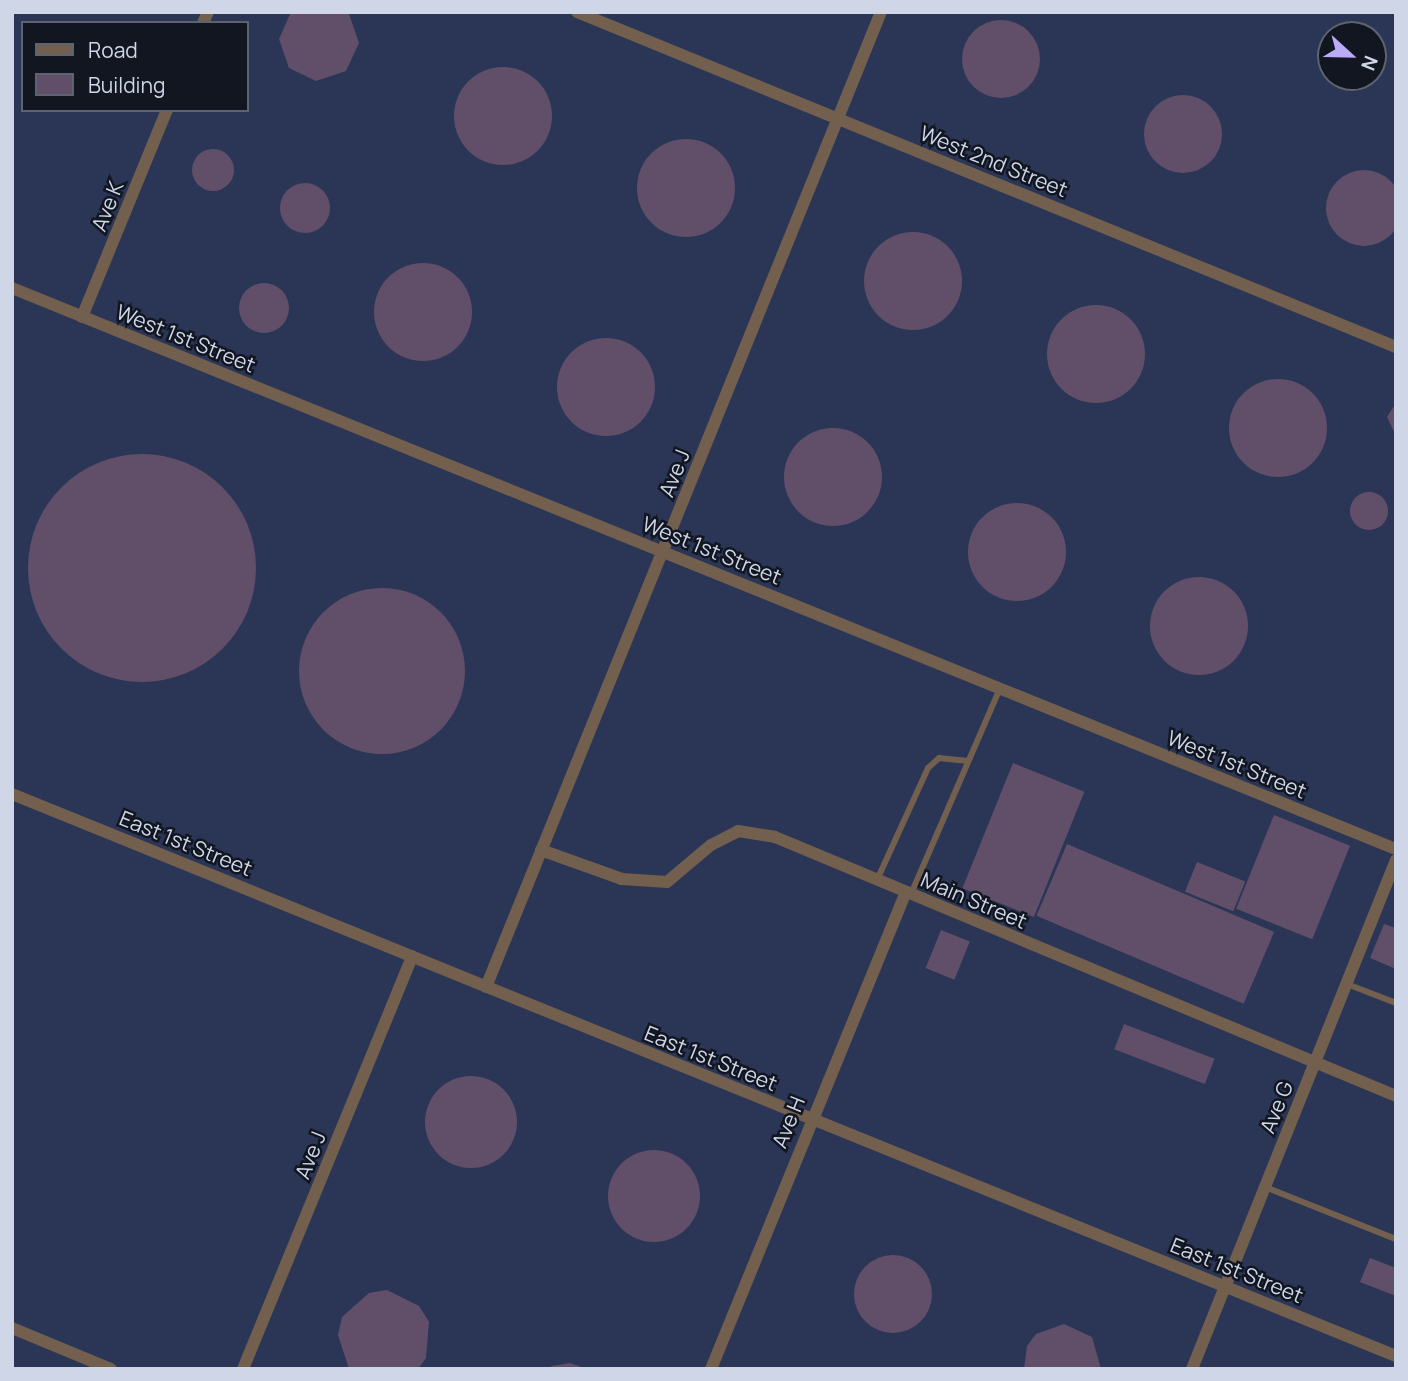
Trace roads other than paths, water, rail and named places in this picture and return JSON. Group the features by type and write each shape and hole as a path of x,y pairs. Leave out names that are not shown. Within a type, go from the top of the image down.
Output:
{"street":[{"name":"West 2nd Street","path":"577,12 1396,347"},
{"name":"Ave J","path":"485,986 881,12"},
{"name":"Ave K","path":"82,317 166,112"},
{"name":"West 1st Street","path":"12,288 1396,849"},
{"name":"East 1st Street","path":"12,794 1396,1356"},
{"name":"Main Street","path":"541,850 622,879 667,882 711,845 738,831 775,837 1396,1096"},
{"name":"Ave G","path":"1192,1369 1396,860"},
{"name":"Ave H","path":"711,1369 810,1119 908,893"},
{"name":"Ave J","path":"243,1369 412,956"},
{"path":"12,1328 111,1369"}],"lane":[{"path":"908,893 1000,688"},
{"path":"877,880 928,768 939,758 966,761"},
{"path":"1346,984 1396,1003"},
{"path":"1265,1186 1396,1239"}]}
